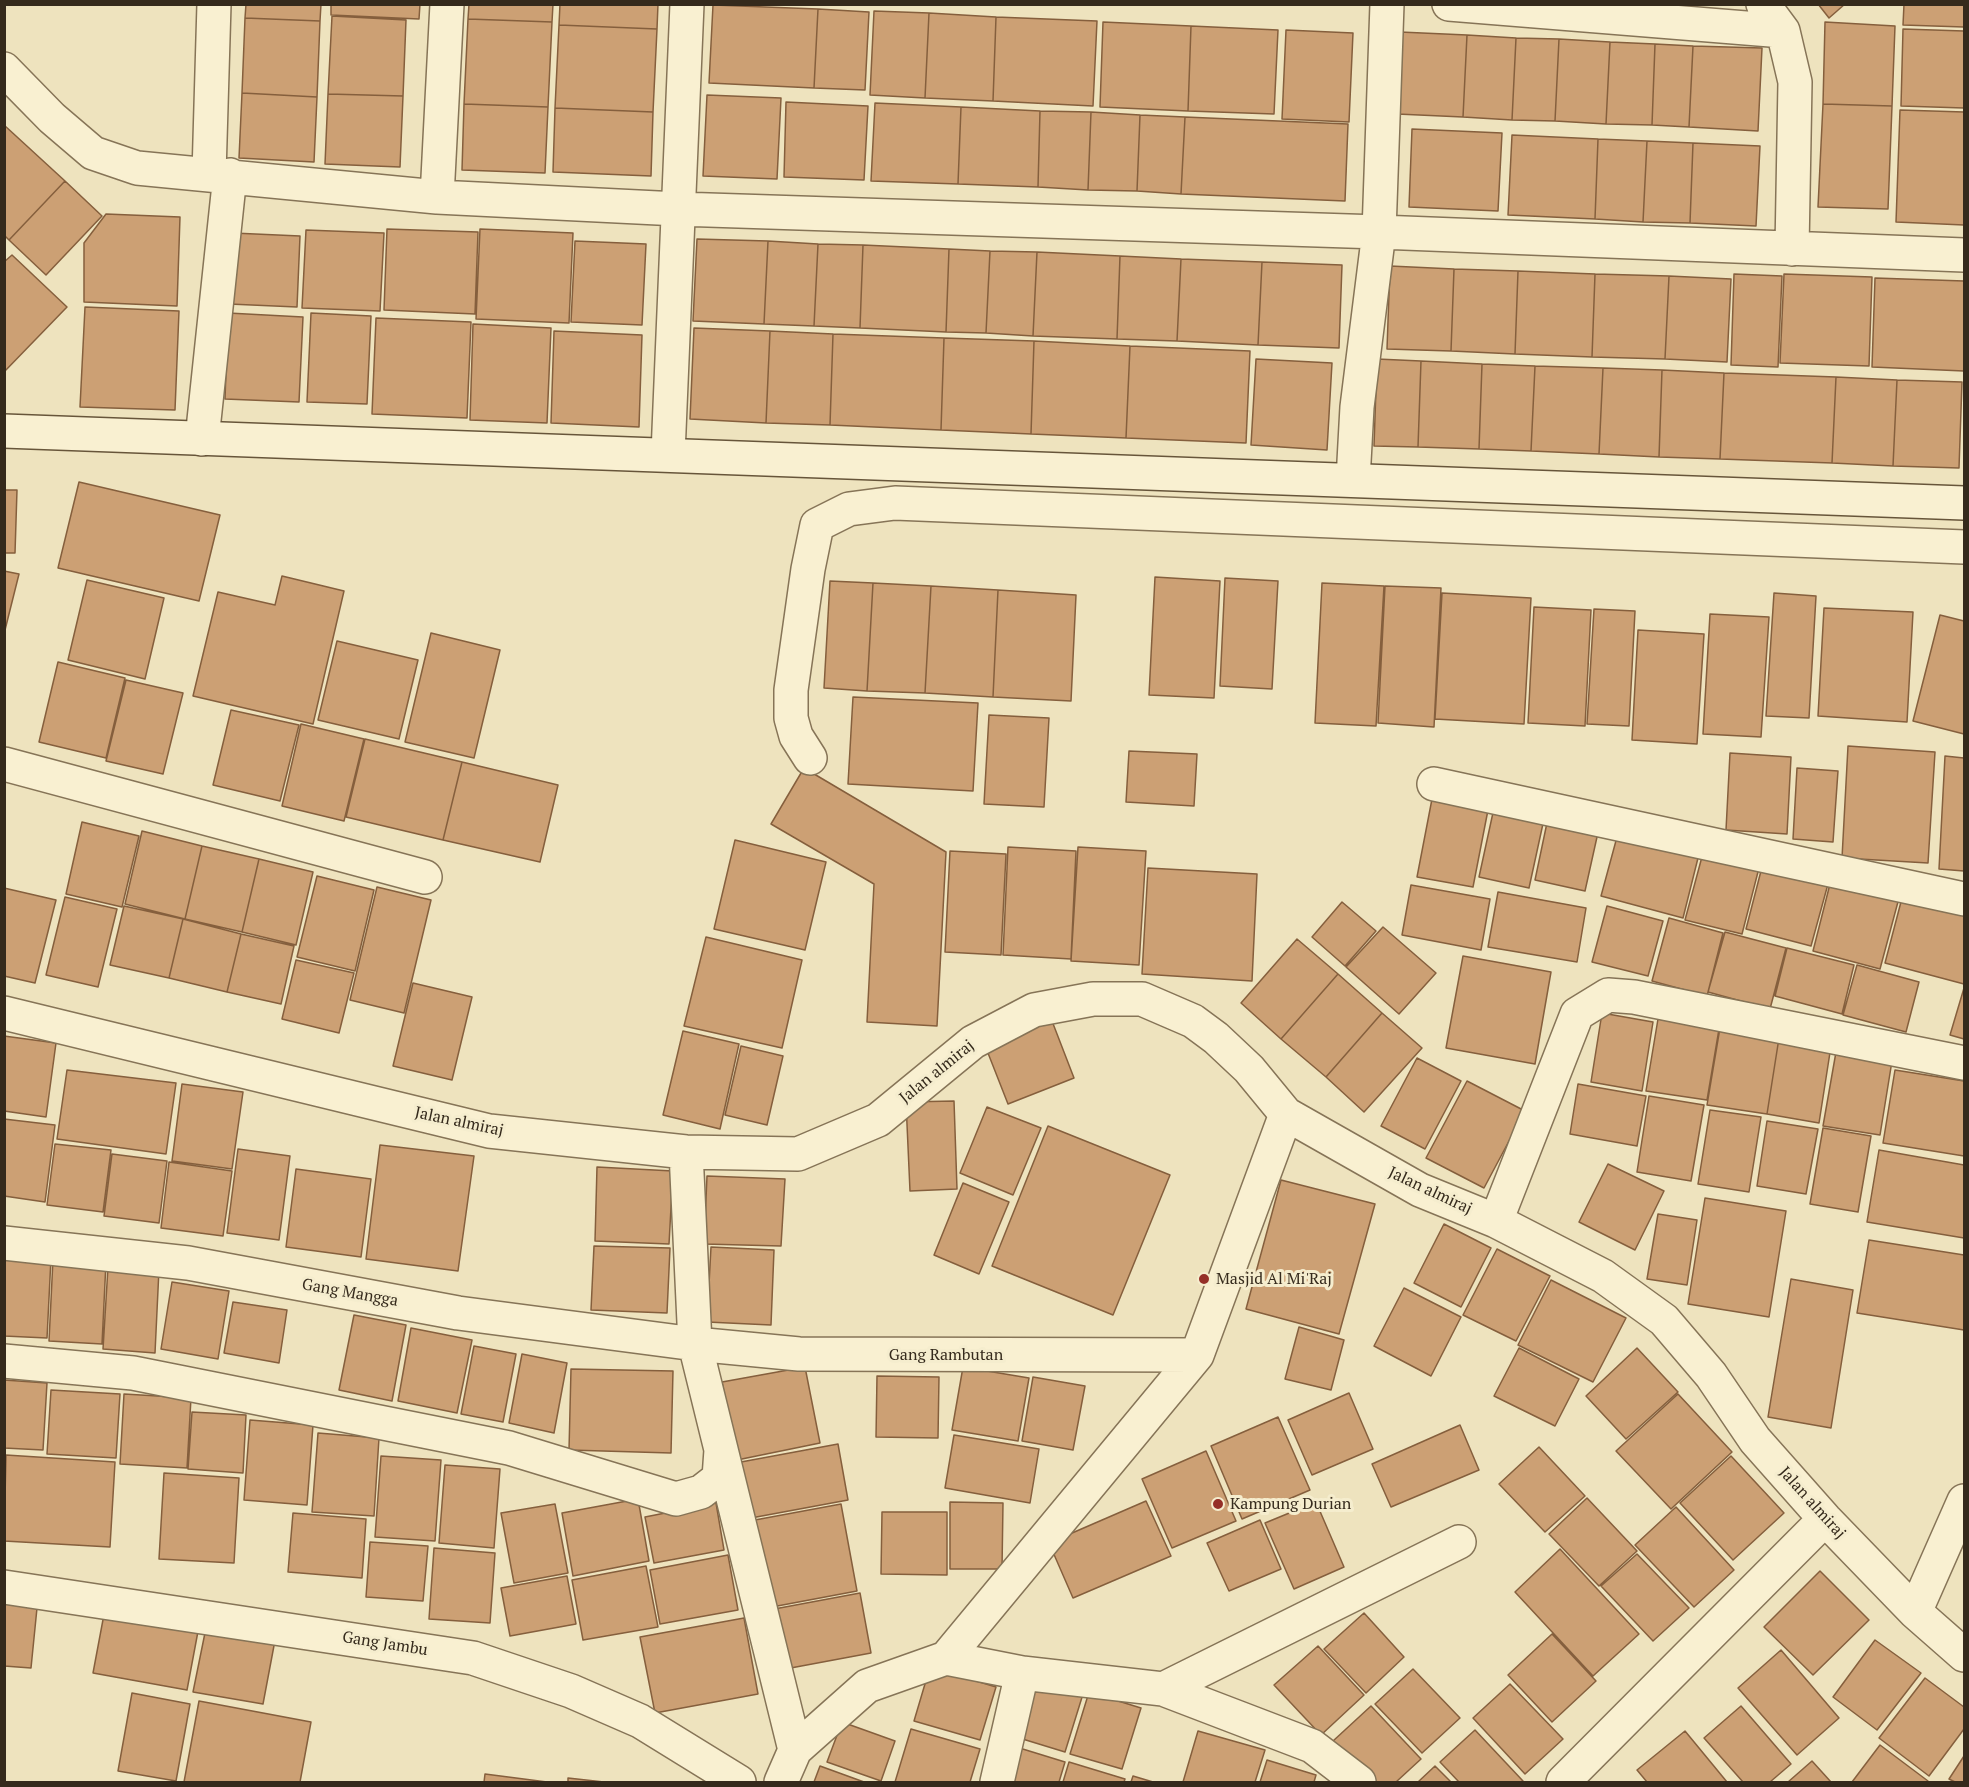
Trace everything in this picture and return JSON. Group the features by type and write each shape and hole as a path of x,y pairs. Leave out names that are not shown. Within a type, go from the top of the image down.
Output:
{"street":[{"path":"202,439 219,175 214,4"},
{"path":"437,197 447,4"},
{"path":"668,454 687,4"},
{"path":"1353,480 1358,407 1378,232 1387,4"},
{"path":"1449,4 1783,31"},
{"path":"1763,4 1783,31 1795,82 1792,249"},
{"path":"4,69 52,118 93,153 137,168 437,197 678,209 1378,232 1965,255"},
{"path":"4,431 1965,503"},
{"path":"810,758 796,736 791,718 791,690 808,569 818,525 849,509 895,503 1965,547"},
{"path":"4,764 425,877"},
{"path":"1434,784 1965,899"},
{"path":"1496,1221 1577,1014 1608,995 1634,997 1965,1063"},
{"name":"Jalan almiraj","path":"4,1012 489,1131 686,1152 798,1154 878,1120 973,1042 1034,1010 1093,999 1142,999 1193,1022 1216,1038 1249,1069 1286,1114 1420,1190 1496,1221 1603,1276 1664,1320 1711,1375 1755,1440 1825,1519 1915,1612 1965,1655"},
{"path":"946,1658 1197,1355 1286,1114"},
{"path":"686,1152 695,1344 795,1750"},
{"name":"Gang Mangga","path":"4,1243 188,1263 458,1313 695,1344"},
{"name":"Gang Rambutan","path":"695,1344 799,1354 1197,1355"},
{"path":"4,1361 133,1373 509,1448 676,1499 701,1492 718,1478 721,1450"},
{"path":"1915,1612 1965,1501"},
{"path":"1563,1782 1825,1519"},
{"path":"1163,1689 1459,1542"},
{"name":"Gang Jambu","path":"4,1587 473,1658 571,1691 640,1721 739,1782"},
{"path":"781,1782 795,1750 867,1686 946,1658 1022,1673 1163,1689 1312,1746 1359,1782"},
{"path":"997,1782 1022,1673"}],"building":[{"path":"246,4 321,4 320,21 245,18"},
{"path":"331,4 420,4 419,19 331,15"},
{"path":"469,4 553,4 552,22 468,19"},
{"path":"560,4 658,4 657,29 559,25"},
{"path":"1818,4 1845,4 1829,18"},
{"path":"1904,4 1964,4 1964,27 1903,25"},
{"path":"713,5 818,9 814,88 709,83"},
{"path":"818,9 869,12 865,90 814,88"},
{"path":"874,11 929,13 925,98 870,95"},
{"path":"929,13 996,17 993,101 925,98"},
{"path":"332,16 406,20 403,96 328,94"},
{"path":"996,17 1097,21 1093,106 993,101"},
{"path":"245,18 320,21 317,97 242,93"},
{"path":"468,19 552,22 548,107 464,104"},
{"path":"1103,22 1191,26 1188,111 1100,107"},
{"path":"1825,22 1895,26 1892,106 1823,104"},
{"path":"559,25 657,29 653,112 555,108"},
{"path":"1191,26 1278,30 1274,114 1188,111"},
{"path":"1903,29 1964,31 1964,108 1901,106"},
{"path":"1286,30 1353,33 1349,122 1282,119"},
{"path":"1400,32 1467,35 1463,117 1397,114"},
{"path":"1467,35 1516,38 1512,120 1463,117"},
{"path":"1516,38 1559,39 1555,121 1512,120"},
{"path":"1559,39 1610,42 1606,124 1555,121"},
{"path":"1610,42 1655,44 1652,125 1606,124"},
{"path":"1655,44 1693,46 1689,127 1652,125"},
{"path":"1693,46 1762,48 1758,131 1689,127"},
{"path":"242,93 317,97 314,162 239,158"},
{"path":"328,94 403,96 400,167 325,164"},
{"path":"707,95 781,98 777,179 703,176"},
{"path":"786,102 868,106 864,180 784,177"},
{"path":"875,103 961,107 958,184 871,181"},
{"path":"464,104 548,107 545,173 462,170"},
{"path":"1823,104 1892,106 1888,209 1818,207"},
{"path":"961,107 1040,111 1038,187 958,184"},
{"path":"555,108 653,112 651,176 553,172"},
{"path":"1900,110 1964,112 1964,225 1896,222"},
{"path":"1040,111 1091,112 1088,190 1038,187"},
{"path":"1091,112 1140,115 1137,191 1088,190"},
{"path":"1140,115 1185,117 1181,194 1137,191"},
{"path":"1185,117 1348,124 1345,201 1181,194"},
{"path":"4,125 65,181 9,240 4,235"},
{"path":"1412,129 1502,133 1498,211 1409,207"},
{"path":"1512,135 1598,139 1595,219 1508,215"},
{"path":"1598,139 1647,141 1643,222 1595,219"},
{"path":"1647,141 1693,143 1690,223 1643,222"},
{"path":"1693,143 1760,146 1756,226 1690,223"},
{"path":"65,181 102,216 46,275 9,240"},
{"path":"106,214 180,217 177,306 84,302 84,243"},
{"path":"387,229 478,232 475,314 384,310"},
{"path":"480,229 573,233 569,323 476,319"},
{"path":"306,230 384,233 380,311 302,308"},
{"path":"233,233 300,236 297,307 229,304"},
{"path":"697,239 768,241 764,324 693,321"},
{"path":"575,241 646,244 642,325 571,322"},
{"path":"768,241 818,244 814,326 764,324"},
{"path":"818,244 863,245 860,328 814,326"},
{"path":"863,245 949,249 946,332 860,328"},
{"path":"949,249 990,251 986,333 946,332"},
{"path":"990,251 1037,252 1033,336 986,333"},
{"path":"1037,252 1120,256 1117,339 1033,336"},
{"path":"12,255 67,307 4,372 4,262"},
{"path":"1120,256 1181,259 1177,341 1117,339"},
{"path":"1181,259 1262,262 1258,345 1177,341"},
{"path":"1262,262 1342,265 1339,348 1258,345"},
{"path":"1390,266 1454,269 1451,351 1387,349"},
{"path":"1454,269 1518,271 1515,354 1451,351"},
{"path":"1518,271 1595,274 1592,357 1515,354"},
{"path":"1595,274 1669,276 1665,359 1592,357"},
{"path":"1734,274 1782,276 1778,367 1731,365"},
{"path":"1784,274 1872,277 1869,366 1780,363"},
{"path":"1669,276 1731,279 1727,362 1665,359"},
{"path":"1875,278 1964,281 1964,371 1872,367"},
{"path":"85,307 179,311 175,410 80,407"},
{"path":"228,313 303,317 299,402 225,399"},
{"path":"311,313 371,316 367,404 307,402"},
{"path":"376,318 471,322 467,418 372,414"},
{"path":"473,324 551,328 547,423 470,420"},
{"path":"694,328 770,331 766,423 690,419"},
{"path":"554,331 642,335 639,427 551,423"},
{"path":"770,331 833,334 830,425 766,423"},
{"path":"833,334 944,338 941,430 830,425"},
{"path":"944,338 1034,341 1031,434 941,430"},
{"path":"1034,341 1130,346 1126,438 1031,434"},
{"path":"1130,346 1250,351 1246,443 1126,438"},
{"path":"1256,359 1332,363 1327,450 1251,445"},
{"path":"1377,359 1421,361 1418,447 1374,446"},
{"path":"1421,361 1482,364 1479,449 1418,447"},
{"path":"1482,364 1535,366 1531,451 1479,449"},
{"path":"1535,366 1603,368 1599,454 1531,451"},
{"path":"1603,368 1662,370 1659,457 1599,454"},
{"path":"1662,370 1724,373 1720,459 1659,457"},
{"path":"1724,373 1836,377 1832,463 1720,459"},
{"path":"1836,377 1897,380 1893,466 1832,463"},
{"path":"1897,380 1962,382 1959,468 1893,466"},
{"path":"79,482 220,515 199,601 58,568"},
{"path":"4,490 17,490 15,553 4,553"},
{"path":"4,571 19,574 4,634"},
{"path":"282,576 344,591 313,724 193,696 218,592 275,605"},
{"path":"1155,577 1220,581 1214,698 1149,695"},
{"path":"1225,578 1278,581 1272,689 1220,686"},
{"path":"87,580 164,598 145,679 68,660"},
{"path":"830,581 873,583 867,691 824,688"},
{"path":"873,583 931,586 925,693 867,691"},
{"path":"1322,583 1384,586 1376,726 1315,723"},
{"path":"931,586 998,590 993,697 925,693"},
{"path":"1385,586 1441,588 1434,727 1378,723"},
{"path":"998,590 1076,595 1071,701 993,697"},
{"path":"1442,593 1531,598 1524,724 1435,719"},
{"path":"1774,593 1816,596 1809,718 1766,716"},
{"path":"1534,607 1591,610 1585,726 1528,723"},
{"path":"1824,608 1913,612 1907,722 1818,716"},
{"path":"1594,609 1635,611 1629,726 1587,724"},
{"path":"1710,614 1769,617 1761,737 1703,734"},
{"path":"1940,615 1964,621 1964,734 1913,721"},
{"path":"1638,630 1704,634 1697,744 1632,740"},
{"path":"431,633 500,650 474,758 405,742"},
{"path":"337,641 418,660 399,739 318,720"},
{"path":"58,662 125,678 106,758 39,742"},
{"path":"126,680 183,693 163,774 106,761"},
{"path":"853,697 978,703 973,791 848,784"},
{"path":"231,710 299,725 280,801 213,785"},
{"path":"989,715 1049,718 1044,807 984,804"},
{"path":"301,724 364,739 344,821 282,806"},
{"path":"365,739 462,762 443,840 346,817"},
{"path":"1848,746 1935,752 1928,863 1842,858"},
{"path":"1129,751 1197,754 1194,806 1126,802"},
{"path":"1730,753 1791,757 1787,834 1726,830"},
{"path":"1945,756 1964,758 1964,871 1939,869"},
{"path":"462,762 558,785 540,862 443,840"},
{"path":"804,768 946,852 937,1026 867,1022 874,884 771,824"},
{"path":"1797,768 1838,771 1833,842 1793,839"},
{"path":"1432,799 1488,810 1473,887 1417,877"},
{"path":"1494,808 1544,819 1529,888 1479,877"},
{"path":"1548,818 1599,828 1585,891 1535,880"},
{"path":"82,822 139,836 122,907 66,894"},
{"path":"142,831 202,846 185,919 125,904"},
{"path":"1617,837 1698,858 1683,918 1601,896"},
{"path":"735,840 826,862 805,950 714,929"},
{"path":"202,846 259,859 242,932 185,919"},
{"path":"1008,847 1076,851 1071,959 1003,955"},
{"path":"1078,847 1146,851 1139,965 1071,961"},
{"path":"950,851 1006,854 1001,955 945,952"},
{"path":"1703,853 1759,868 1742,934 1685,920"},
{"path":"259,859 313,872 296,945 242,932"},
{"path":"1762,867 1828,884 1811,946 1746,929"},
{"path":"1148,868 1257,874 1252,981 1142,974"},
{"path":"317,876 374,890 355,971 297,957"},
{"path":"1831,880 1899,898 1880,969 1813,951"},
{"path":"1411,885 1490,899 1481,950 1402,935"},
{"path":"377,887 431,900 404,1013 350,1000"},
{"path":"4,888 56,900 35,983 4,976"},
{"path":"1498,892 1586,908 1577,962 1488,947"},
{"path":"65,897 117,909 98,987 46,975"},
{"path":"1902,898 1964,914 1964,984 1885,963"},
{"path":"1342,902 1376,931 1345,966 1312,937"},
{"path":"124,906 183,919 169,978 110,965"},
{"path":"1607,906 1663,921 1648,976 1592,962"},
{"path":"1669,918 1723,933 1707,996 1652,981"},
{"path":"183,919 241,934 227,992 169,978"},
{"path":"1383,927 1436,973 1399,1014 1346,967"},
{"path":"1725,932 1786,948 1770,1009 1708,992"},
{"path":"241,934 294,946 281,1004 227,992"},
{"path":"706,937 802,960 782,1048 684,1026"},
{"path":"1297,939 1338,974 1281,1039 1241,1003"},
{"path":"1787,948 1854,965 1842,1014 1775,996"},
{"path":"1463,956 1551,972 1535,1064 1446,1048"},
{"path":"296,960 354,973 339,1033 282,1019"},
{"path":"1857,965 1919,982 1906,1032 1843,1015"},
{"path":"1338,974 1382,1013 1326,1077 1281,1039"},
{"path":"413,983 472,997 452,1080 393,1066"},
{"path":"1964,988 1964,1039 1950,1035"},
{"path":"1382,1013 1422,1048 1364,1112 1326,1077"},
{"path":"1602,1013 1653,1022 1642,1091 1591,1082"},
{"path":"1658,1019 1719,1029 1707,1100 1646,1091"},
{"path":"1052,1021 1074,1078 1008,1104 986,1048"},
{"path":"1720,1028 1779,1038 1767,1114 1707,1105"},
{"path":"683,1031 739,1044 720,1129 663,1115"},
{"path":"4,1036 56,1043 46,1117 4,1111"},
{"path":"1779,1038 1831,1046 1819,1123 1767,1114"},
{"path":"741,1046 783,1056 767,1125 725,1115"},
{"path":"1836,1052 1892,1061 1880,1135 1823,1126"},
{"path":"1417,1058 1461,1081 1425,1149 1381,1126"},
{"path":"67,1070 176,1083 166,1154 57,1139"},
{"path":"1895,1070 1964,1081 1964,1156 1883,1143"},
{"path":"1467,1081 1525,1111 1484,1188 1426,1158"},
{"path":"182,1084 243,1092 232,1169 172,1161"},
{"path":"1578,1084 1646,1096 1637,1146 1570,1134"},
{"path":"1649,1096 1704,1105 1691,1181 1637,1172"},
{"path":"954,1101 957,1189 910,1191 906,1102"},
{"path":"987,1107 1041,1128 1013,1195 960,1173"},
{"path":"1710,1110 1761,1117 1749,1192 1698,1184"},
{"path":"4,1119 55,1125 45,1202 4,1196"},
{"path":"1767,1121 1818,1129 1806,1194 1757,1186"},
{"path":"1048,1126 1170,1175 1113,1315 992,1266"},
{"path":"1823,1128 1871,1136 1858,1212 1810,1204"},
{"path":"55,1144 111,1150 103,1212 47,1205"},
{"path":"380,1145 474,1156 458,1271 366,1259"},
{"path":"238,1149 290,1156 279,1240 227,1233"},
{"path":"1879,1150 1964,1165 1964,1238 1867,1222"},
{"path":"112,1154 167,1161 159,1223 104,1216"},
{"path":"169,1162 232,1171 223,1236 161,1228"},
{"path":"1608,1164 1664,1191 1635,1250 1579,1222"},
{"path":"597,1167 673,1171 669,1244 595,1241"},
{"path":"296,1169 371,1179 361,1257 286,1247"},
{"path":"707,1176 785,1179 781,1246 704,1244"},
{"path":"1281,1180 1375,1204 1339,1334 1246,1309"},
{"path":"963,1183 1009,1202 979,1274 934,1255"},
{"path":"1705,1198 1786,1211 1769,1317 1688,1304"},
{"path":"1658,1214 1697,1220 1687,1285 1647,1279"},
{"path":"1444,1224 1491,1248 1461,1307 1414,1283"},
{"path":"1869,1240 1964,1255 1964,1330 1857,1313"},
{"path":"594,1246 670,1248 667,1313 591,1310"},
{"path":"711,1247 774,1250 771,1325 707,1322"},
{"path":"1497,1249 1550,1276 1516,1341 1463,1315"},
{"path":"4,1256 51,1258 47,1338 4,1336"},
{"path":"53,1259 106,1262 102,1344 49,1341"},
{"path":"108,1267 159,1269 155,1353 103,1349"},
{"path":"1791,1279 1853,1290 1831,1428 1768,1417"},
{"path":"1551,1280 1626,1318 1593,1382 1518,1345"},
{"path":"172,1282 229,1291 218,1359 161,1349"},
{"path":"1404,1288 1461,1317 1431,1376 1374,1346"},
{"path":"233,1302 287,1310 279,1363 224,1353"},
{"path":"354,1315 406,1325 392,1401 339,1390"},
{"path":"1299,1327 1344,1340 1331,1390 1285,1379"},
{"path":"411,1328 472,1340 457,1413 398,1401"},
{"path":"474,1346 516,1354 503,1422 461,1414"},
{"path":"1519,1348 1579,1379 1555,1426 1494,1396"},
{"path":"1637,1348 1678,1392 1626,1439 1586,1396"},
{"path":"522,1354 567,1363 554,1433 509,1423"},
{"path":"805,1367 820,1443 737,1460 722,1382"},
{"path":"963,1367 1029,1378 1018,1441 952,1430"},
{"path":"571,1369 673,1371 671,1453 569,1450"},
{"path":"877,1376 939,1377 938,1438 876,1437"},
{"path":"1033,1377 1085,1386 1073,1450 1022,1441"},
{"path":"4,1380 47,1383 43,1450 4,1448"},
{"path":"51,1390 120,1394 116,1458 47,1454"},
{"path":"1349,1393 1373,1449 1312,1475 1288,1420"},
{"path":"124,1394 191,1398 187,1468 120,1464"},
{"path":"1678,1394 1732,1452 1671,1509 1616,1451"},
{"path":"192,1412 246,1415 243,1473 188,1469"},
{"path":"1278,1417 1310,1490 1242,1519 1211,1446"},
{"path":"250,1420 313,1425 307,1505 244,1500"},
{"path":"1460,1425 1479,1470 1391,1507 1372,1464"},
{"path":"318,1433 379,1438 374,1516 312,1512"},
{"path":"954,1435 1039,1449 1030,1503 945,1488"},
{"path":"838,1444 848,1500 751,1518 741,1462"},
{"path":"1539,1447 1585,1496 1545,1532 1499,1484"},
{"path":"1206,1451 1236,1521 1172,1548 1142,1479"},
{"path":"6,1455 115,1462 110,1547 4,1541"},
{"path":"381,1456 441,1460 435,1541 375,1537"},
{"path":"1731,1456 1784,1513 1733,1560 1680,1503"},
{"path":"445,1465 500,1469 494,1548 439,1543"},
{"path":"164,1473 239,1478 234,1563 159,1559"},
{"path":"1587,1498 1637,1551 1599,1586 1549,1534"},
{"path":"638,1499 649,1561 573,1576 562,1513"},
{"path":"1146,1501 1171,1556 1073,1598 1049,1543"},
{"path":"950,1502 1003,1503 1002,1569 950,1569"},
{"path":"1316,1502 1344,1567 1294,1589 1265,1523"},
{"path":"716,1503 724,1550 654,1563 645,1517"},
{"path":"555,1504 568,1573 514,1583 501,1513"},
{"path":"841,1504 857,1591 772,1607 755,1520"},
{"path":"1676,1507 1734,1570 1694,1607 1635,1545"},
{"path":"882,1512 947,1512 947,1575 881,1574"},
{"path":"293,1513 366,1519 362,1578 288,1572"},
{"path":"1260,1520 1281,1569 1229,1591 1207,1543"},
{"path":"370,1542 428,1546 423,1601 366,1597"},
{"path":"434,1548 495,1553 490,1623 429,1619"},
{"path":"1560,1549 1639,1634 1593,1676 1515,1592"},
{"path":"1637,1554 1689,1608 1653,1641 1601,1586"},
{"path":"728,1555 738,1610 660,1624 650,1570"},
{"path":"646,1566 658,1627 583,1640 572,1580"},
{"path":"1820,1571 1869,1620 1813,1675 1764,1627"},
{"path":"567,1576 576,1624 510,1636 501,1588"},
{"path":"860,1593 871,1653 780,1670 769,1610"},
{"path":"4,1594 38,1598 31,1668 4,1666"},
{"path":"105,1609 199,1626 187,1690 93,1673"},
{"path":"1364,1613 1404,1657 1366,1693 1324,1649"},
{"path":"744,1618 758,1694 655,1713 640,1637"},
{"path":"207,1623 276,1635 263,1704 193,1692"},
{"path":"1552,1634 1596,1681 1552,1722 1508,1675"},
{"path":"1875,1640 1921,1673 1877,1730 1833,1697"},
{"path":"1318,1646 1364,1695 1321,1735 1274,1685"},
{"path":"1781,1650 1839,1718 1797,1755 1738,1688"},
{"path":"930,1667 996,1687 980,1740 914,1721"},
{"path":"1413,1669 1460,1718 1422,1753 1375,1704"},
{"path":"1925,1678 1964,1707 1964,1729 1929,1776 1879,1738"},
{"path":"1034,1679 1083,1694 1065,1752 1016,1737"},
{"path":"1510,1684 1563,1739 1525,1774 1473,1718"},
{"path":"1089,1692 1141,1708 1122,1769 1070,1754"},
{"path":"132,1693 190,1704 176,1781 118,1771"},
{"path":"199,1701 311,1722 300,1782 184,1782"},
{"path":"1371,1706 1421,1759 1396,1782 1372,1782 1333,1741"},
{"path":"1741,1706 1791,1764 1770,1782 1743,1782 1704,1738"},
{"path":"842,1722 895,1741 881,1781 827,1762"},
{"path":"911,1729 980,1749 970,1782 895,1782"},
{"path":"1475,1730 1523,1781 1459,1782 1440,1762"},
{"path":"1198,1731 1265,1750 1255,1782 1183,1782"},
{"path":"1685,1731 1727,1782 1647,1782 1637,1770"},
{"path":"1880,1745 1928,1781 1852,1782"},
{"path":"1013,1746 1065,1762 1059,1782 1002,1782"},
{"path":"1964,1756 1964,1782 1955,1782 1949,1779"},
{"path":"1267,1760 1316,1775 1314,1782 1260,1782"},
{"path":"1812,1761 1831,1782 1788,1782"},
{"path":"1069,1762 1125,1779 1124,1782 1063,1782"},
{"path":"820,1766 864,1782 814,1782"},
{"path":"1435,1766 1451,1782 1418,1782"},
{"path":"485,1774 547,1782 484,1782"},
{"path":"1133,1776 1153,1782 1131,1782"},
{"path":"568,1778 604,1782 568,1782"}],"place":[{"name":"Masjid Al Mi'Raj","path":"1204,1279"},
{"name":"Kampung Durian","path":"1218,1504"}]}
